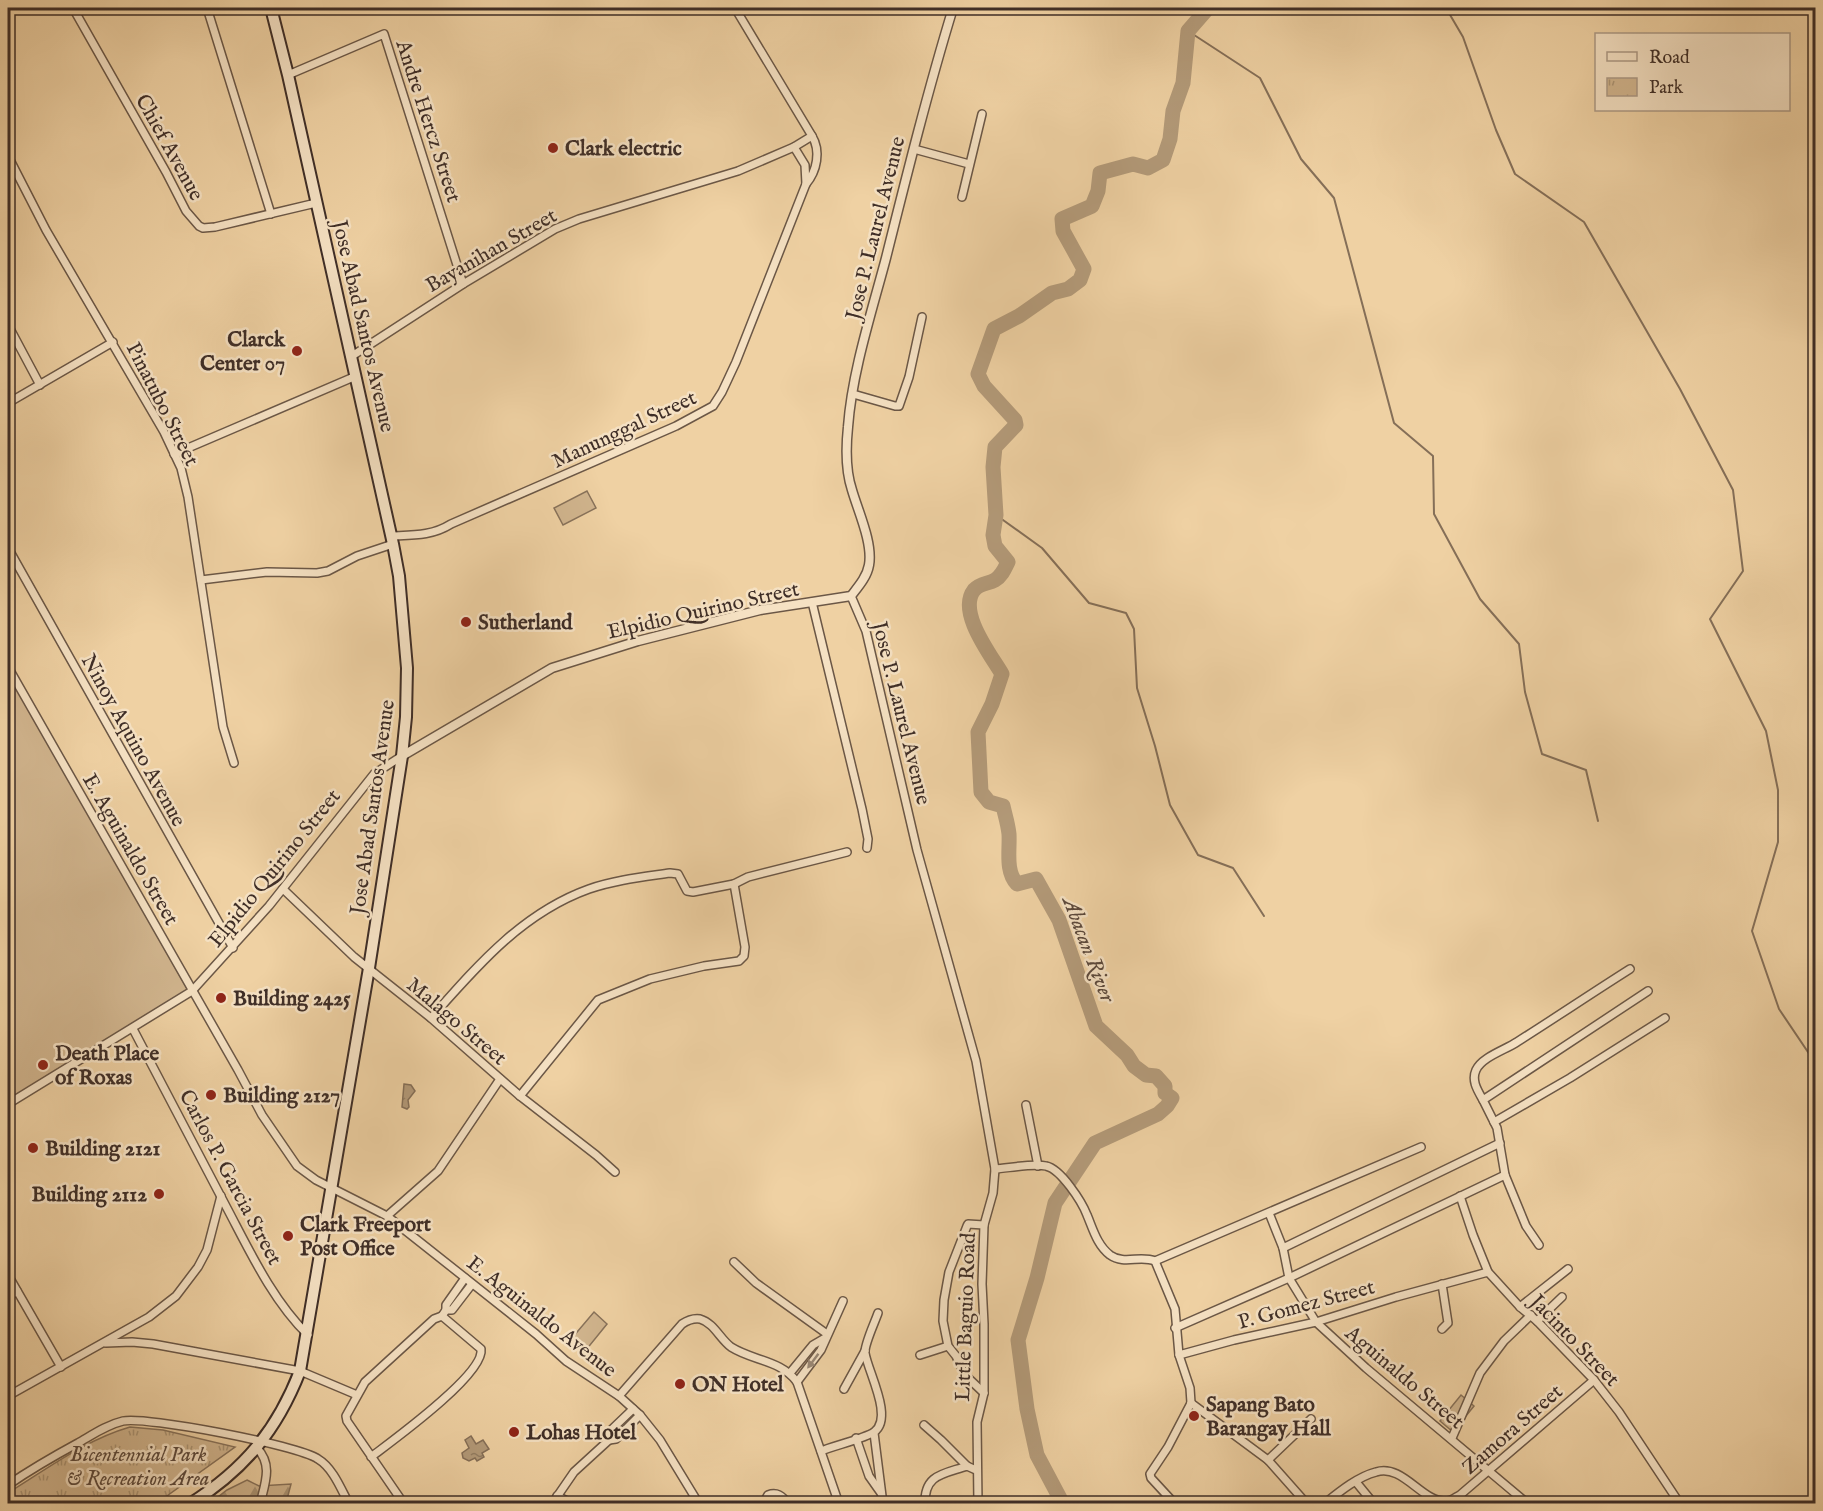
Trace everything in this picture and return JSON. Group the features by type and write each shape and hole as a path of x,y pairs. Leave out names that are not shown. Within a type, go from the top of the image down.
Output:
{"main road":[{"name":"Jose Abad Santos Avenue","path":"190,1503 217,1487 241,1466 259,1445 284,1409 300,1371 308,1335 369,968 406,717 407,668 400,588 392,540 352,356 271,8"}],"street":[{"name":"Chief Avenue","path":"73,8 190,218 203,228 225,225 316,203"},
{"path":"207,8 271,214"},
{"path":"735,8 812,136 817,159 805,165"},
{"name":"Jose P. Laurel Avenue","path":"953,8 933,73 863,345 853,394 848,427 851,489 869,549 869,564 866,575 851,596 866,631 916,850 976,1060 995,1169"},
{"name":"Andre Hercz Street","path":"288,75 384,34 463,284"},
{"path":"962,197 982,114"},
{"name":"Bayanihan Street","path":"352,356 463,284 555,229 579,219 738,171 794,147 812,136"},
{"name":"Manunggal Street","path":"794,147 805,165 806,184"},
{"path":"914,149 969,164"},
{"name":"Pinatubo Street","path":"8,156 46,230 113,342 164,432 181,468 188,497 223,727 234,763"},
{"name":"Manunggal Street","path":"201,580 267,573 328,571 392,540 439,532 451,524 676,426 713,406 736,362 817,159"},
{"path":"853,394 899,406 909,377 922,317"},
{"path":"8,325 40,385"},
{"path":"8,403 113,342"},
{"path":"174,454 356,376"},
{"name":"Ninoy Aquino Avenue","path":"8,548 233,948"},
{"name":"Elpidio Quirino Street","path":"8,1104 192,991 233,948 283,889 374,774 402,756 552,668 638,641 719,620 782,605 851,596"},
{"path":"812,602 862,809 868,839 867,848"},
{"name":"E. Aguinaldo Street","path":"8,667 262,1115 285,1151 304,1172 333,1188"},
{"path":"431,1018 484,958 512,933 548,909 589,890 624,880 670,873 678,874 687,891 693,892 734,884 748,877 847,852"},
{"path":"520,1096 598,1000 650,979 704,966 739,961 744,956 745,947 734,884"},
{"name":"Malago Street","path":"283,889 349,953 431,1018 520,1096 615,1172"},
{"path":"1539,1245 1526,1226 1504,1175 1500,1143 1494,1122 1475,1084 1475,1072 1480,1064 1629,969"},
{"path":"1483,1100 1648,991"},
{"path":"1494,1122 1570,1078 1665,1018"},
{"name":"Carlos P. Garcia Street","path":"133,1029 281,1305 290,1318 308,1335"},
{"path":"387,1216 438,1171 500,1079"},
{"path":"1026,1105 1038,1166"},
{"path":"1283,1248 1500,1143"},
{"path":"995,1169 1038,1166 1051,1168 1077,1197 1096,1237 1110,1255 1122,1260 1142,1258 1155,1261 1421,1147"},
{"name":"Little Baguio Road","path":"978,1503 976,1422 984,1393 982,1284 984,1225 993,1193 995,1169"},
{"path":"1176,1328 1290,1278 1504,1175"},
{"name":"E. Aguinaldo Avenue","path":"333,1188 387,1216 566,1360 619,1396 640,1415 665,1447 699,1503"},
{"path":"8,1396 104,1343 163,1307 187,1283 207,1250 221,1196"},
{"path":"1442,1329 1448,1323 1442,1284 1488,1272 1460,1196"},
{"name":"Aguinaldo Street","path":"1269,1213 1283,1248 1290,1278 1316,1322 1366,1368 1528,1503"},
{"path":"984,1225 968,1224 967,1226 949,1272 943,1321 948,1346 956,1356 965,1375 984,1393"},
{"path":"1155,1261 1173,1300 1179,1355 1190,1388 1191,1403 1168,1447 1150,1474 1151,1478 1175,1503"},
{"path":"734,1262 763,1289 826,1336"},
{"path":"1520,1307 1568,1269"},
{"name":"Jacinto Street","path":"1488,1272 1594,1380 1619,1412 1680,1503"},
{"path":"8,1275 62,1367"},
{"path":"444,1313 446,1305 465,1278"},
{"path":"404,1503 370,1457 346,1416 365,1382 434,1319 452,1310 472,1284"},
{"name":"P. Gomez Street","path":"1179,1355 1262,1333 1316,1322 1442,1284"},
{"path":"8,1297 17,1291"},
{"path":"1537,1321 1562,1298"},
{"path":"797,1382 821,1350 843,1301"},
{"path":"370,1457 448,1396 480,1359 481,1350 444,1313"},
{"path":"844,1389 865,1351 878,1313"},
{"path":"1452,1438 1480,1373 1504,1341 1530,1316"},
{"path":"619,1396 682,1324 697,1318 707,1322 729,1346 751,1357 769,1361 790,1372 797,1382 839,1503"},
{"path":"790,1372 813,1345 826,1336"},
{"path":"104,1343 153,1344 300,1371 357,1395"},
{"path":"920,1355 948,1346"},
{"path":"821,1451 874,1433 882,1422 883,1415 873,1373 865,1351"},
{"name":"Zamora Street","path":"1324,1503 1356,1482 1376,1472 1387,1470 1405,1478 1430,1495 1447,1501 1460,1495 1490,1471 1594,1380"},
{"path":"1191,1403 1268,1460 1307,1503"},
{"path":"609,1440 610,1431 633,1409"},
{"path":"552,1503 574,1472 609,1440 616,1439 640,1415"},
{"path":"1268,1460 1311,1419"},
{"path":"8,1485 104,1428 125,1421 145,1420 307,1454 319,1459 329,1470 349,1503"},
{"path":"924,1425 967,1466 976,1470"},
{"path":"874,1433 883,1503"},
{"path":"856,1438 869,1476 881,1493"},
{"path":"259,1445 267,1466 260,1503"},
{"path":"925,1503 926,1486 933,1478 967,1466"},
{"path":"1356,1482 1374,1503"},
{"path":"763,1503 768,1496 775,1493 783,1496 787,1503"},
{"path":"557,1496 573,1503"}],"green space":[{"path":"587,491 596,508 563,525 554,508"},
{"path":"8,673 189,992 119,1032 8,1101"},
{"path":"594,1312 607,1324 586,1350 572,1338"},
{"path":"1461,1395 1474,1406 1453,1432 1440,1421"},
{"name":"Bicentennial Park & Recreation Area","path":"130,1427 163,1430 235,1447 157,1503 8,1503 8,1493 52,1465 97,1439"},
{"path":"247,1480 259,1486 291,1484 286,1503 209,1504 227,1490"}],"water":[{"path":"404,1084 411,1085 415,1091 408,1100 407,1109 402,1107"},
{"path":"471,1436 476,1444 483,1440 489,1449 482,1453 484,1457 477,1461 475,1458 469,1461 463,1458 462,1453 469,1448 465,1440"}],"waterway":[{"name":"Abacan River","path":"1063,1504 1037,1455 1027,1409 1018,1340 1037,1278 1055,1203 1095,1143 1158,1114 1172,1098 1165,1093 1165,1086 1156,1076 1146,1075 1134,1066 1127,1055 1096,1026 1059,920 1036,879 1017,884 1013,879 1009,867 1009,830 1003,806 989,802 981,792 978,732 992,704 1002,674 972,621 970,599 976,588 1000,576 1008,562 995,546 993,535 996,515 993,467 995,447 1016,425 1015,420 984,386 978,374 994,329 1019,316 1052,293 1068,289 1080,280 1084,269 1063,231 1062,219 1092,206 1098,191 1100,173 1133,164 1148,168 1163,160 1170,139 1173,111 1183,83 1188,31 1208,8"},
{"path":"1446,8 1463,37 1496,130 1515,174 1584,222 1680,389 1733,490 1743,571 1710,619 1766,731 1778,790 1778,842 1752,931 1779,1009 1816,1064"},
{"path":"1188,31 1260,78 1301,159 1334,198 1394,423 1433,456 1434,514 1480,599 1519,644 1525,692 1542,754 1586,770 1598,821"},
{"path":"996,515 1042,548 1089,603 1126,613 1134,629 1137,688 1170,805 1198,855 1233,868 1264,916"}],"place":[{"name":"Clark electric","path":"553,148"},
{"name":"Clarck Center 07","path":"297,351"},
{"name":"Sutherland","path":"466,622"},
{"name":"Building 2425","path":"221,998"},
{"name":"Death Place of Roxas","path":"43,1065"},
{"name":"Building 2127","path":"211,1095"},
{"name":"Building 2121","path":"33,1148"},
{"name":"Building 2112","path":"159,1194"},
{"name":"Clark Freeport Post Office","path":"288,1236"},
{"name":"ON Hotel","path":"680,1384"},
{"name":"Sapang Bato Barangay Hall","path":"1194,1416"},
{"name":"Lohas Hotel","path":"514,1432"}]}
